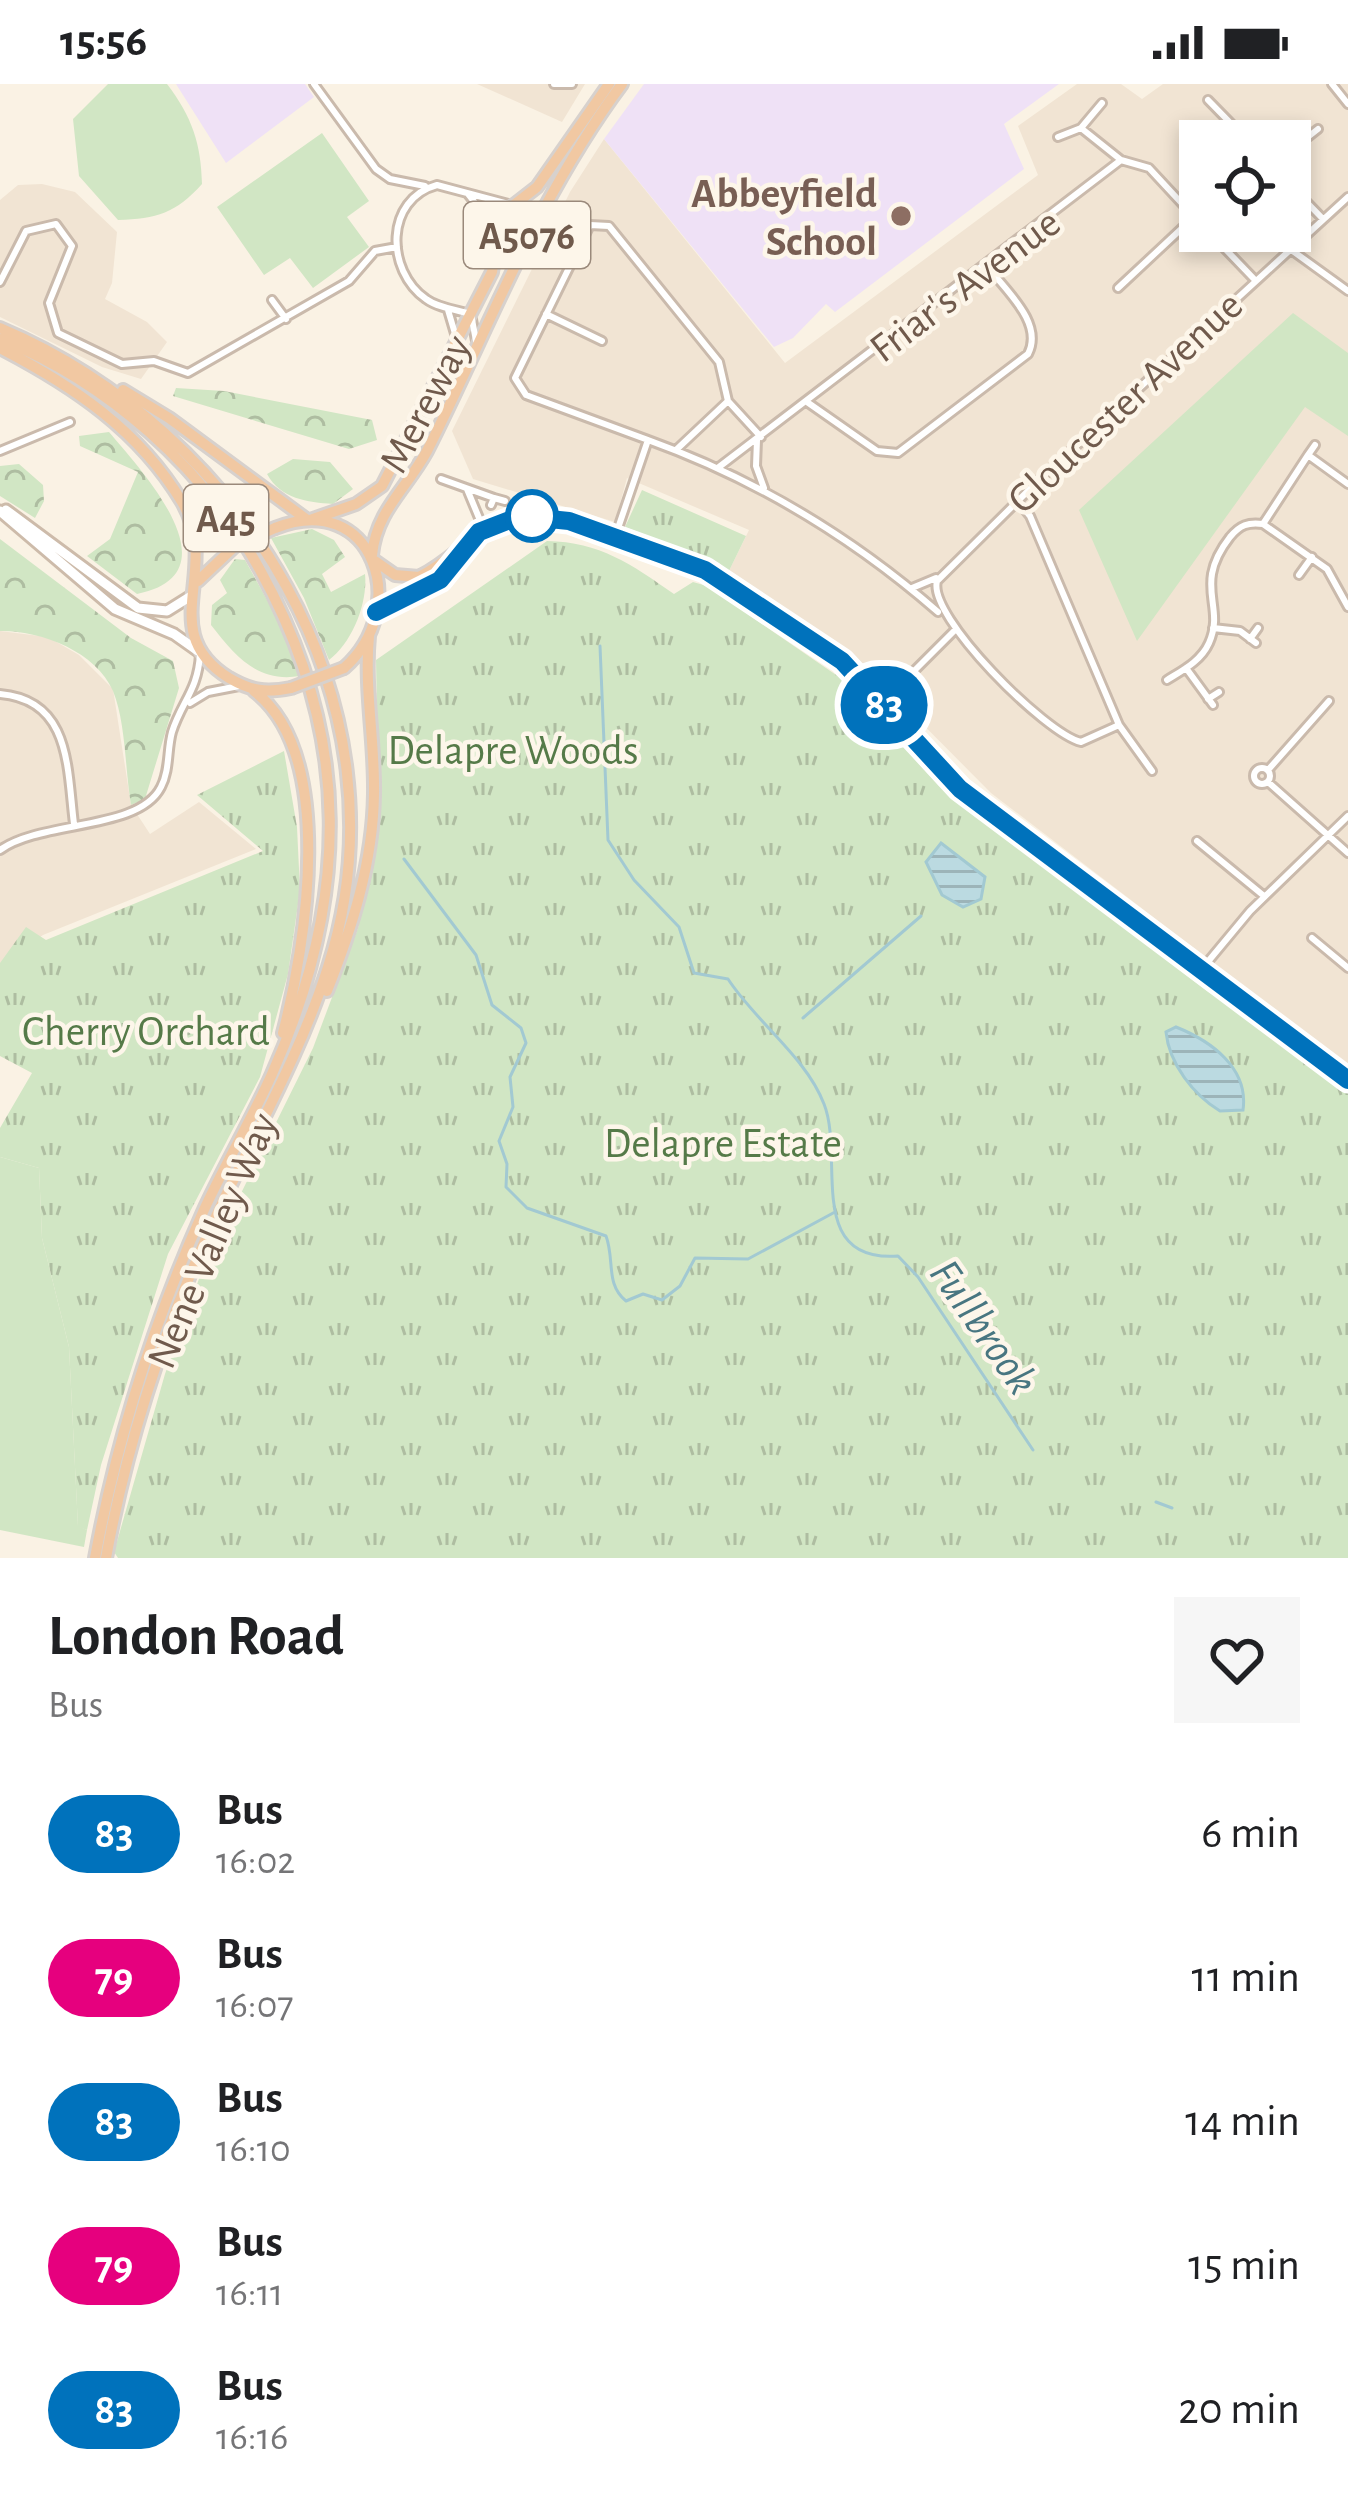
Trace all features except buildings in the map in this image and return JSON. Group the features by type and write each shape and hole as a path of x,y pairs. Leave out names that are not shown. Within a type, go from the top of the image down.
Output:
{"highway":[{"name":"Mereway","path":"308,520 356,505 382,486 495,263 495,232 512,205 537,187 610,84"},
{"name":"Mereway","path":"374,558 379,519 420,462 529,230 622,84"},
{"name":"A45","path":"0,328 88,371"},
{"path":"0,344 68,385 150,459 191,522 199,557 193,590 199,653 272,705 289,741 310,874 301,954 271,1076"},
{"name":"Nene Valley Way","path":"0,344 83,381 113,404 197,480 236,530 282,610 306,667 330,788 323,923 271,1076 204,1210 154,1334 108,1486 95,1558"},
{"path":"88,371 169,418 308,520 344,529 395,575 419,577 481,531 520,516 542,516 687,563 741,591 842,661 960,789 1348,1080"},
{"name":"Nene Valley Way","path":"88,371 182,446 269,549 322,664 346,787 344,894 329,964 163,1338 118,1491 106,1558"},
{"path":"193,590 236,546 275,528 308,520"},
{"path":"376,612 440,580 481,531"},
{"path":"253,1137 316,1017 360,896 374,798 366,685 369,636 376,612 374,558"},
{"path":"248,688 291,688 344,668 369,636"}],"main road":[{"path":"0,509 137,608 167,611 193,590"},
{"path":"0,509 115,609 174,634 199,653"}],"street":[{"path":"314,84 376,169 390,179 468,194 512,205 525,213 529,230 510,239 495,232 468,194"},
{"path":"554,84 572,84"},
{"path":"1332,84 1348,104"},
{"path":"1208,100 1228,120"},
{"path":"1058,137 1082,128 1102,103"},
{"path":"1082,128 1121,160 1149,168 1179,200"},
{"path":"1311,135 1318,129"},
{"name":"Friar's Avenue","path":"719,467 988,267 1121,160"},
{"path":"429,186 399,213 397,247 416,290 429,302 471,314"},
{"name":"Gloucester Avenue","path":"1311,229 1348,197"},
{"path":"1311,206 1322,218"},
{"path":"0,282 26,232 44,223 61,226 72,246 49,303 56,330 122,364 154,361 188,373 349,281 375,251 397,247"},
{"path":"765,490 756,466 759,438 728,400 719,362 609,226 586,229 515,378 518,388 719,467 765,490 942,612"},
{"path":"1118,288 1179,235"},
{"path":"1228,252 1255,280"},
{"name":"Gloucester Avenue","path":"939,578 1287,252"},
{"path":"1294,252 1348,291"},
{"path":"807,402 889,455 916,440 1028,354 1034,341 1033,328 988,267"},
{"path":"272,300 286,319"},
{"path":"447,308 456,334 450,358"},
{"path":"545,313 602,341"},
{"name":"Mereway","path":"471,314 476,341"},
{"path":"676,450 728,400"},
{"path":"0,452 70,422"},
{"path":"615,537 649,440"},
{"path":"1263,524 1315,445"},
{"path":"1308,455 1348,484"},
{"path":"441,478 493,501 505,501"},
{"path":"466,488 481,531"},
{"path":"1017,500 1030,516 1119,724 1152,771"},
{"path":"1167,680 1206,649 1213,628 1208,596 1213,563 1240,527 1263,524 1312,557 1332,574 1345,604"},
{"path":"1299,574 1312,557"},
{"path":"939,578 934,596 954,631 1068,739 1099,737 1119,724"},
{"path":"912,588 939,578"},
{"path":"1213,628 1240,631 1253,641 1258,628"},
{"path":"883,704 954,631"},
{"path":"0,850 22,837 130,813 153,798 166,776 172,732 197,687 199,653"},
{"path":"1186,668 1211,702 1219,692"},
{"path":"187,706 208,692 248,688"},
{"path":"0,694 32,701 47,711 59,730 74,824"},
{"path":"1329,701 1268,770 1268,782 1348,853"},
{"path":"1268,770 1259,768 1254,778 1260,784 1268,782"},
{"path":"1202,970 1265,896 1348,816"},
{"path":"1197,841 1265,896"},
{"path":"1312,938 1348,968"}],"shaded area":[{"path":"176,84 305,84 314,97 226,163"},
{"path":"477,84 585,84 562,122"},
{"name":"Abbeyfield School","path":"644,84 1059,84 1004,124 1024,169 835,312 826,304 793,338 774,347 604,139"},
{"path":"1077,84 1121,84 1142,99 1163,84 1348,84 1348,1066 991,793 853,654 728,573 749,530 627,478 615,522 473,479 452,431 570,192 604,139 785,363 1038,175 1018,126"},
{"path":"42,184 75,192 117,232 112,283 105,299 147,322 167,342 141,379 102,367 0,317 0,200 18,185"},
{"path":"0,631 48,637 79,655 113,689 131,805 150,834 199,802 256,849 43,935 0,964"}],"green space":[{"path":"108,84 167,84 189,119 202,184 165,212 118,220 79,176 73,119"},
{"path":"322,133 369,201 347,217 369,247 313,288 290,258 264,275 217,207"},
{"path":"1293,313 1348,353 1348,436 1305,407 1137,641 1079,510"},
{"path":"176,388 224,391 372,420 377,440 349,449 173,396"},
{"path":"109,432 160,496 181,545 180,566 166,583 137,594 87,556 110,539 138,472 80,446 79,436"},
{"path":"293,459 330,462 353,489 333,504 287,494 267,474"},
{"path":"19,464 43,485 44,501 35,518 0,496 0,466"},
{"path":"642,490 746,536 728,573 719,563 625,527"},
{"path":"312,529 334,540 345,557 322,574 331,592 365,574 357,622 329,660 304,598 271,538"},
{"path":"0,539 131,638 173,661 179,688 145,799 131,805 120,717 105,677 65,646 32,634 0,631"},
{"name":"Delapre Estate","path":"547,541 599,550 674,594 693,582 707,586 842,679 939,786 1207,991 1304,1054 1348,1092 1348,1558 118,1558 114,1552 165,1374 200,1276 313,1048 358,928 379,825 376,660"},
{"path":"235,559 245,560 281,625 300,676 272,675 249,665 211,625 212,605 227,593 220,580"},
{"name":"Cherry Orchard","path":"284,751 297,827 300,890 288,974 260,1077 168,1254 101,1465 87,1530 78,1527 69,1347 42,1238 39,1168 0,1157 0,1128 32,1073 0,1056 0,963 26,927 46,940 263,851 197,795"},
{"path":"0,1157 39,1168 42,1238 69,1347 78,1526 87,1530 84,1547 0,1530"}],"water":[{"path":"941,843 985,877 981,899 963,907 942,895 926,862"},
{"path":"1176,1027 1214,1048 1234,1069 1243,1110 1220,1111 1192,1087 1168,1044 1166,1032"}],"waterway":[{"name":"Fullbrook","path":"600,646 608,840 634,880 679,927 694,973 728,979 816,1087 829,1126 839,1225 850,1243 869,1254 898,1256 918,1277 1033,1450"},
{"path":"404,859 476,955 492,1005 521,1028 526,1043 510,1077 513,1107 499,1141 507,1164 506,1187 527,1208 606,1236 613,1279 626,1301 643,1294 662,1300 680,1286 695,1258 748,1259 835,1212"},
{"path":"803,1018 921,916"},
{"path":"1156,1502 1172,1508"}],"bus line":[{"name":"83","path":"376,612 407,592 440,580 479,532 520,516 569,521 705,570 842,661 960,789 1348,1080"}],"place":[{"name":"Abbeyfield School","path":"901,216"}],"park label":[{"name":"Delapre Woods","path":"513,749"}]}
